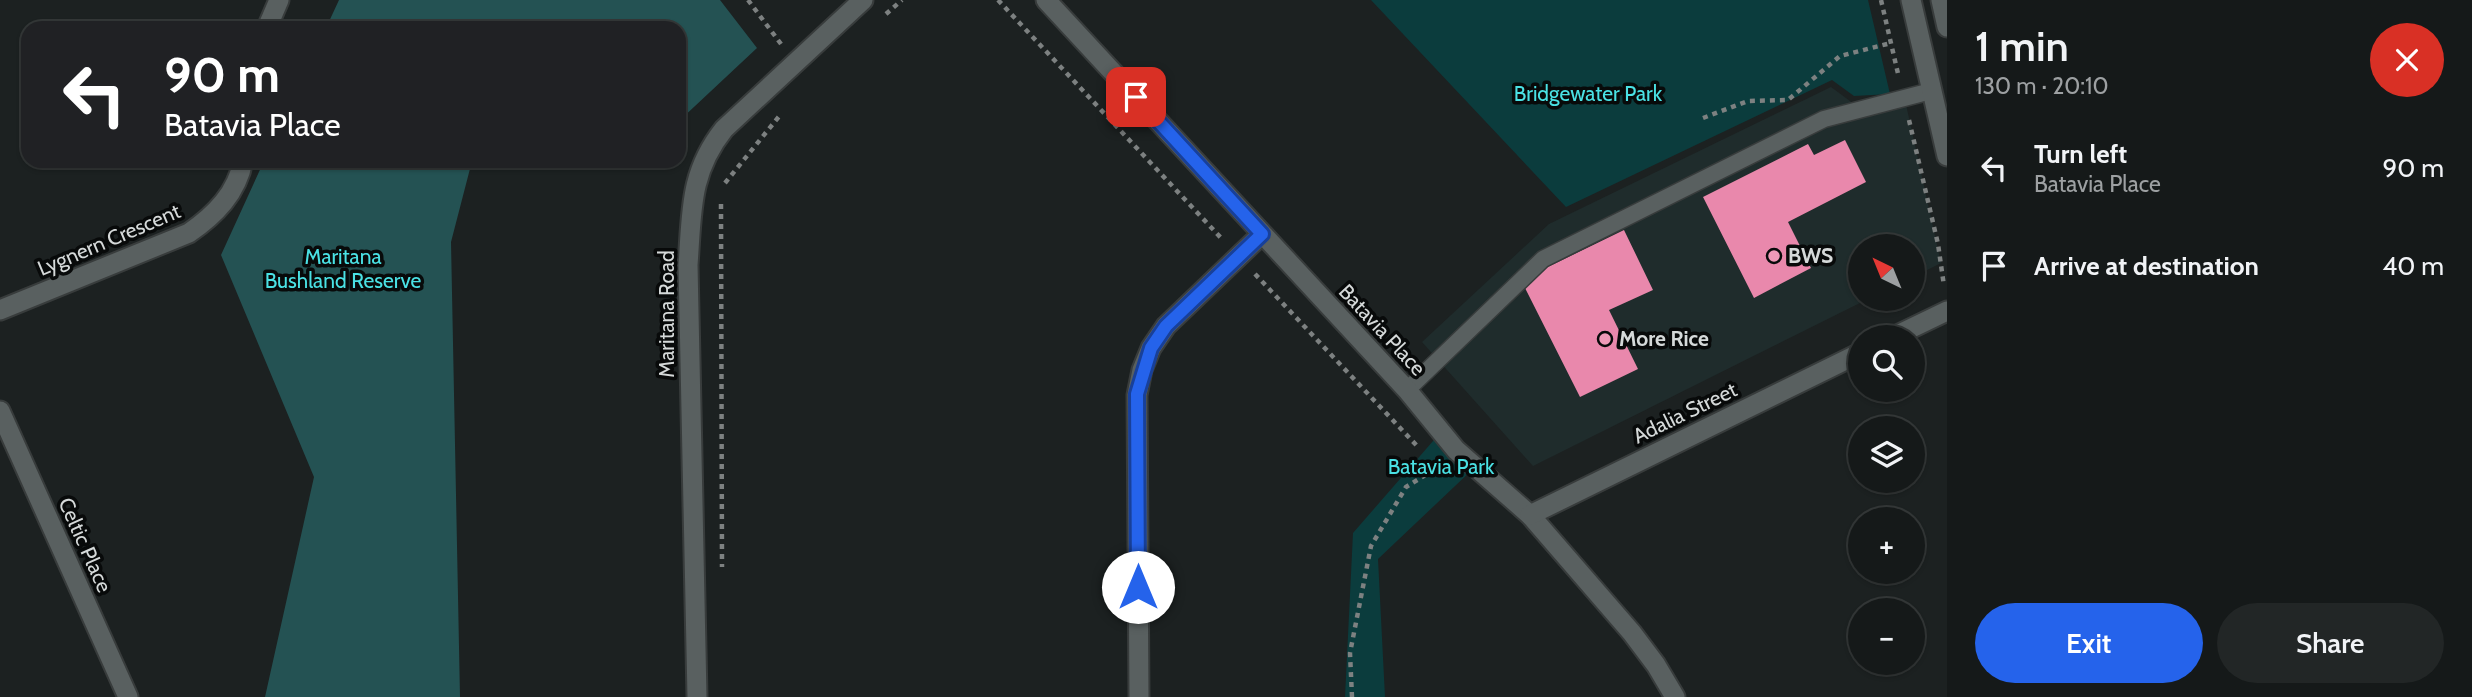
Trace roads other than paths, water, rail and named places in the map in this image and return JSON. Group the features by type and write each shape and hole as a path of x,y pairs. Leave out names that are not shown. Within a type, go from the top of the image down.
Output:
{"street":[{"path":"270,21 279,0"},
{"name":"Maritana Road","path":"697,697 688,265 693,197 699,170 708,149 724,129 863,0"},
{"name":"Batavia Place","path":"1046,0 1407,390 1456,450 1530,514 1632,634 1656,665 1675,697"},
{"path":"1911,0 1947,156"},
{"path":"1941,0 1947,27"},
{"name":"Lygnern Crescent","path":"0,310 189,233 210,218 230,195 240,168"},
{"path":"1139,697 1137,394 1151,348 1166,326 1262,234"},
{"path":"1912,325 1946,304"},
{"name":"Adalia Street","path":"1530,514 1848,359"},
{"name":"Celtic Place","path":"0,411 128,697"}],"lane":[{"path":"1407,390 1543,259 1825,119 1931,91"}],"place":[{"name":"BWS","path":"1774,256"},
{"name":"More Rice","path":"1605,339"}],"park label":[{"name":"Bridgewater Park","path":"1588,94"},
{"name":"Maritana Bushland Reserve","path":"343,269"},
{"name":"Batavia Park","path":"1441,467"}]}
